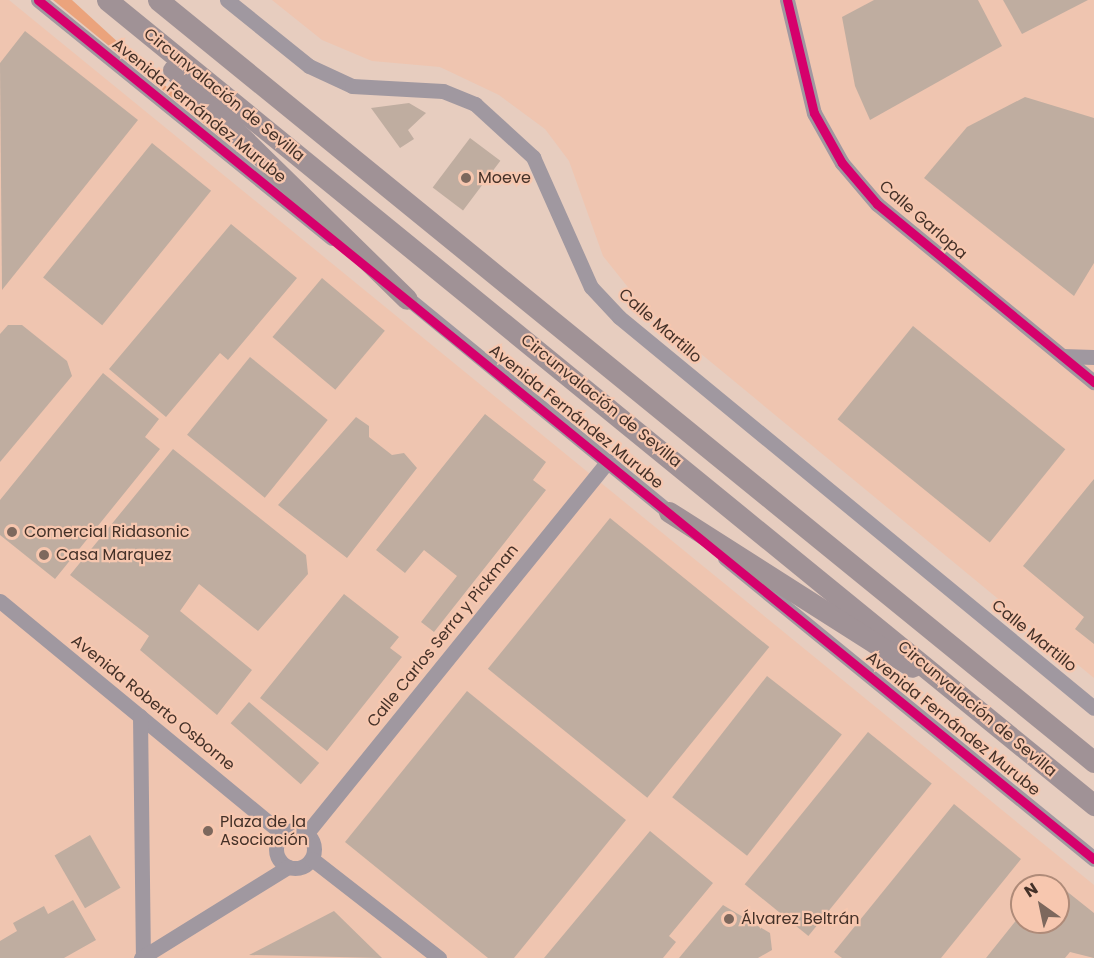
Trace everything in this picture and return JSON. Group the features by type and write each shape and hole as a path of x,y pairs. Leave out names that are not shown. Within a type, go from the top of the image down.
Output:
{"highway":[{"path":"102,0 407,299"},
{"name":"Circunvalación de Sevilla","path":"106,0 1094,805"},
{"name":"Circunvalación de Sevilla","path":"158,0 1094,762"},
{"path":"669,512 879,650 952,688"}],"street":[{"name":"Avenida Fernández Murube","path":"38,0 608,461 1094,859"},
{"name":"Calle Martillo","path":"227,0 309,66 352,86 442,91 475,104 533,157 551,188 591,287 619,317 1094,708"},
{"name":"Calle Garlopa","path":"787,0 814,113 842,163 877,204 1094,382"},
{"path":"1062,356 1094,357"},
{"name":"Calle Carlos Serra y Pickman","path":"306,834 608,461"},
{"name":"Avenida Roberto Osborne","path":"0,601 284,834"},
{"path":"140,716 142,958"},
{"path":"142,958 288,867 304,866 312,858 314,848 306,834 284,834 277,855 288,867"},
{"path":"312,858 439,958"}],"shaded area":[{"path":"0,0 9,0 1094,885 1094,958 0,958"},
{"path":"53,0 72,0 231,146"},
{"path":"272,0 1094,0 1094,678 643,306 603,256 569,161 545,129 499,95 440,67 372,61 322,40"}],"building":[{"path":"874,0 978,0 1002,46 870,120 855,86 842,17"},
{"path":"1003,0 1088,0 1022,34"},
{"path":"25,31 138,120 2,290 0,63"},
{"path":"1025,97 1094,118 1094,263 1074,296 924,178 967,127"},
{"path":"409,103 426,113 408,130 414,139 400,148 371,108"},
{"path":"470,138 500,161 463,210 433,188"},
{"path":"152,143 211,191 102,325 43,277"},
{"path":"231,224 297,278 228,360 220,353 166,417 109,369"},
{"path":"322,278 385,331 335,390 273,337"},
{"path":"8,325 22,325 67,361 72,376 0,462 0,334"},
{"path":"913,326 1065,449 990,543 837,419"},
{"path":"250,357 328,420 265,498 187,435"},
{"path":"103,373 159,419 145,437 160,449 55,579 0,535 0,500"},
{"path":"485,414 546,462 533,480 546,490 434,632 421,622 457,576 424,550 405,573 376,550"},
{"path":"356,417 369,426 369,437 392,455 404,453 417,468 347,558 278,505"},
{"path":"173,449 306,555 308,574 258,631 199,584 180,611 252,670 217,715 140,650 149,636 70,575"},
{"path":"1094,479 1094,644 1075,629 1084,617 1023,566"},
{"path":"610,518 769,647 647,798 488,669"},
{"path":"344,594 399,637 390,648 402,657 327,751 260,698"},
{"path":"767,676 842,734 747,856 672,797"},
{"path":"467,691 626,820 514,958 488,958 345,842"},
{"path":"249,702 319,763 301,784 231,723"},
{"path":"868,732 932,784 808,936 745,884"},
{"path":"954,804 1021,859 941,958 842,958 834,952"},
{"path":"650,831 713,883 669,936 676,942 663,958 544,958"},
{"path":"90,835 120,888 85,908 54,856"},
{"path":"1070,894 1094,913 1094,958 1070,952 1065,958 986,958 1010,928 1010,934 1070,934"},
{"path":"73,900 96,940 64,958 0,958 0,941 17,931 13,923 44,906 48,914"},
{"name":"Álvarez Beltrán","path":"723,905 770,933 772,950 758,958 679,958"},
{"path":"334,911 382,958 249,955"}],"cycle path":[{"path":"38,0 1094,859"},
{"path":"787,0 814,113 842,163 877,204 1094,382"}],"place":[{"name":"Moeve","path":"466,178"},
{"name":"Comercial Ridasonic","path":"12,532"},
{"name":"Casa Marquez","path":"44,555"},
{"name":"Plaza de la Asociación","path":"208,831"},
{"name":"Álvarez Beltrán","path":"729,919"}]}
